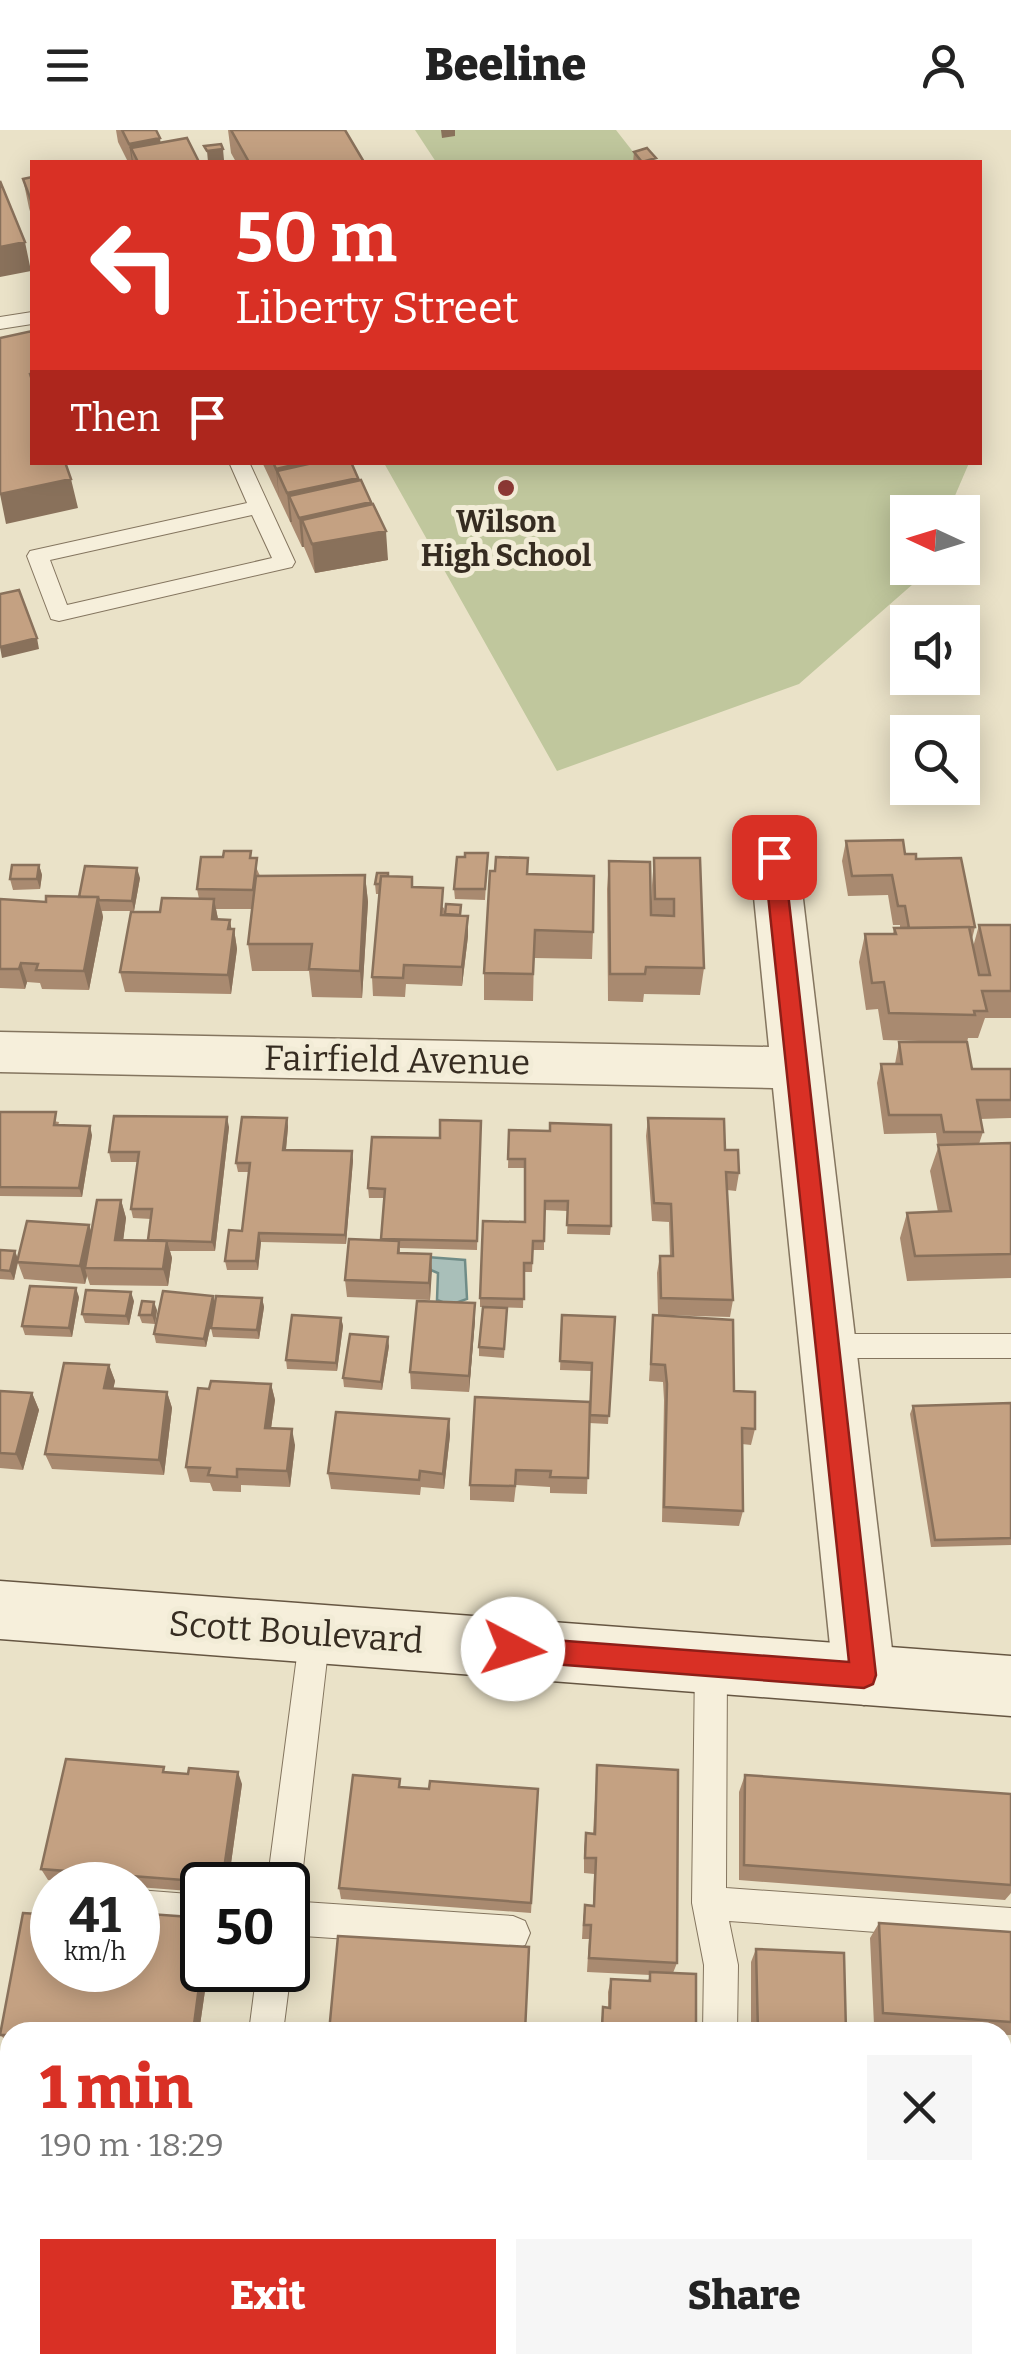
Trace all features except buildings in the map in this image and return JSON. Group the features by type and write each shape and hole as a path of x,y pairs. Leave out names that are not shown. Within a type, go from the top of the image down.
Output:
{"street":[{"path":"774,857 794,1068 864,1675"},
{"name":"Fairfield Avenue","path":"0,1052 794,1068"},
{"name":"Scott Boulevard","path":"0,1610 1011,1686"}],"lane":[{"path":"0,323 30,318"},
{"path":"240,465 284,562 58,614 38,556 258,507"},
{"path":"826,1346 1011,1346"},
{"path":"287,1862 315,1633"},
{"path":"711,1664 709,1903 720,1965 720,2022"},
{"path":"709,1903 1011,1926"},
{"path":"310,1919 513,1933"},
{"path":"267,2022 271,1992"}],"green space":[{"path":"415,130 616,130 639,160 435,160"},
{"path":"385,465 968,465 955,495 890,495 890,585 912,585 799,684 557,771"}],"water":[{"path":"427,1257 465,1260 467,1299 450,1305 437,1300 438,1273 426,1268"}],"place":[{"name":"Wilson High School","path":"506,488"}],"route":[{"path":"513,1649 864,1675 794,1068 774,857"}]}
